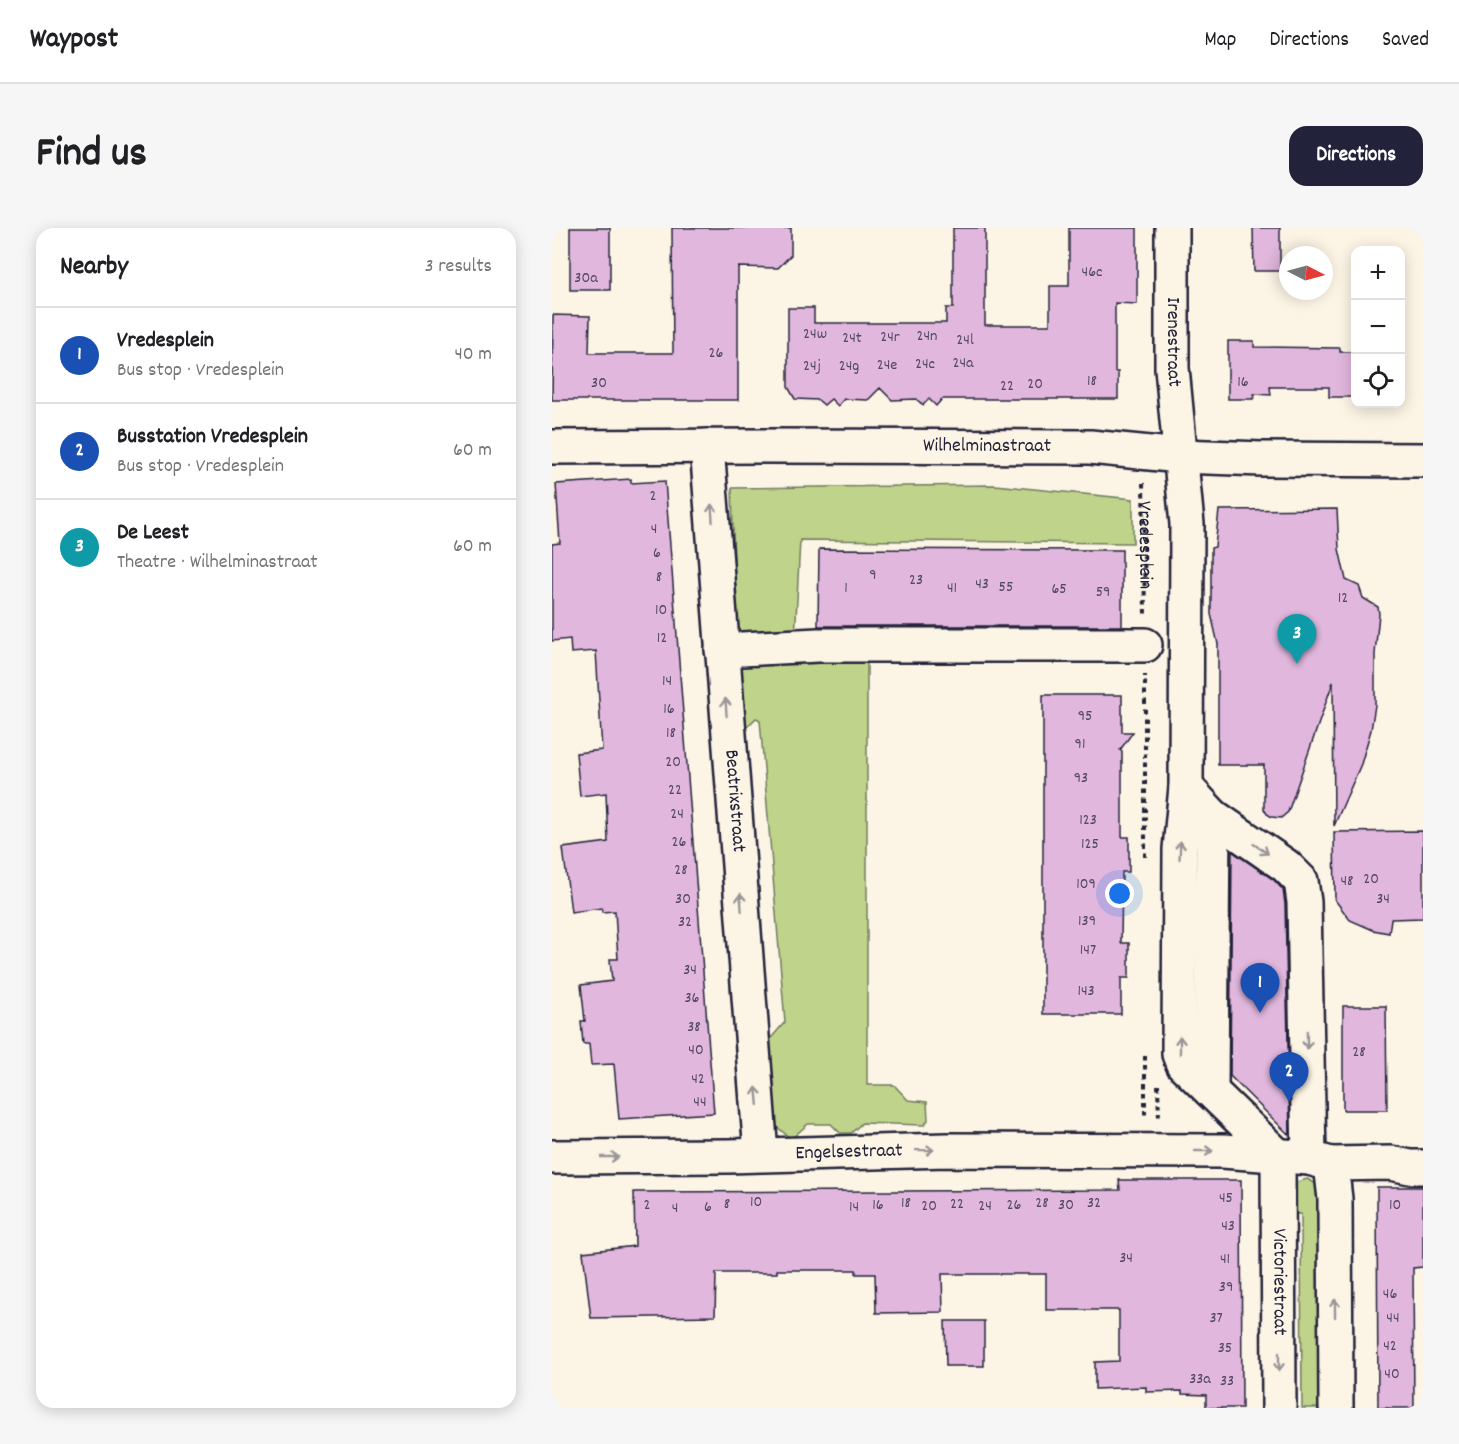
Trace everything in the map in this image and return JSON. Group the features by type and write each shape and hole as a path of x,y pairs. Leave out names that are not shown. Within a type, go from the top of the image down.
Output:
{"street":[{"name":"Irenestraat","path":"1172,228 1172,368 1180,456"},
{"name":"Beatrixstraat","path":"707,446 761,1154"},
{"name":"Wilhelminastraat","path":"552,447 1090,447 1180,456 1423,460"},
{"path":"1180,456 1187,524 1186,787 1180,849 1179,1054 1184,1064 1211,1090 1306,1160 1335,1199 1336,1408"},
{"path":"722,650 818,645 1145,645"},
{"path":"1186,787 1213,816 1286,866 1301,880 1304,912 1306,1160"},
{"path":"1211,1090 1213,816"},
{"name":"Engelsestraat","path":"552,1157 947,1150 1145,1151"},
{"path":"1145,1151 1223,1151 1306,1160 1391,1163 1423,1167"},
{"name":"Victoriestraat","path":"1279,1408 1306,1160"}],"path":[{"name":"Vredesplein","path":"1143,453 1145,867"},
{"path":"1145,1054 1145,1151"}],"green space":[{"path":"995,485 1133,499 1133,543 800,540 795,639 736,640 732,488"},
{"path":"867,658 867,1085 894,1085 908,1100 927,1102 928,1120 924,1125 862,1123 851,1133 840,1133 831,1124 808,1124 791,1139 768,1119 766,1097 774,1086 771,1056 765,1052 765,1045 785,1022 760,720 756,718 742,732 744,723 741,668 732,661"},
{"path":"1307,1179 1320,1186 1324,1408 1302,1408 1301,1214 1297,1214 1288,1205 1294,1183"}],"building":[{"path":"570,228 610,228 610,290 570,290"},
{"path":"672,228 791,228 791,255 778,268 738,267 738,400 552,400 553,315 590,316 589,353 673,353"},
{"path":"953,228 985,228 985,325 1050,325 1050,286 1069,286 1069,228 1137,228 1137,304 1115,303 1115,372 1118,372 1118,399 942,399 936,406 929,399 923,405 916,399 892,400 880,388 868,400 844,399 838,406 831,399 824,405 818,400 795,399 788,387 788,308 814,308 814,323 946,323 946,308 953,308"},
{"path":"1253,228 1280,228 1279,271 1254,271"},
{"path":"1228,341 1254,341 1254,347 1340,348 1340,352 1351,352 1351,397 1329,397 1329,387 1270,387 1271,395 1254,394 1254,399 1228,399"},
{"path":"631,479 631,483 665,481 714,1113 619,1119 614,1064 591,1065 589,1044 583,1044 581,1021 585,1021 581,985 612,981 610,959 618,959 615,911 602,912 602,908 571,912 563,848 608,842 606,793 580,796 576,753 602,750 596,651 571,653 570,639 552,641 552,544 560,543 556,484"},
{"path":"1337,509 1339,549 1346,580 1359,586 1363,598 1378,607 1379,614 1375,654 1375,705 1371,730 1361,764 1334,826 1333,682 1288,812 1281,818 1272,817 1264,809 1264,765 1218,765 1218,644 1211,614 1211,548 1215,547 1219,510"},
{"path":"819,549 1122,550 1122,626 818,626"},
{"path":"1043,695 1122,695 1122,732 1133,732 1120,750 1122,752 1122,837 1129,837 1129,872 1122,872 1121,943 1129,943 1129,978 1121,978 1121,1014 1043,1014"},
{"path":"1423,831 1423,918 1391,919 1389,933 1373,930 1350,920 1335,900 1334,832"},
{"path":"1232,851 1274,880 1283,890 1290,1136 1230,1076"},
{"path":"1343,1006 1386,1006 1387,1110 1343,1110"},
{"path":"1119,1180 1241,1180 1242,1408 1206,1408 1206,1395 1182,1394 1182,1391 1146,1392 1146,1387 1095,1389 1095,1362 1119,1361 1119,1310 1046,1310 1046,1274 942,1274 943,1312 876,1313 875,1274 856,1274 856,1270 716,1273 715,1316 591,1318 583,1252 635,1246 634,1192 1120,1190"},
{"path":"1377,1187 1423,1187 1423,1267 1413,1268 1414,1408 1378,1408"},
{"path":"945,1321 984,1321 984,1366 946,1366"}],"place":[{"name":"De Leest","path":"1297,664"},
{"name":"Vredesplein","path":"1260,1013"},
{"name":"Busstation Vredesplein","path":"1289,1102"}]}
